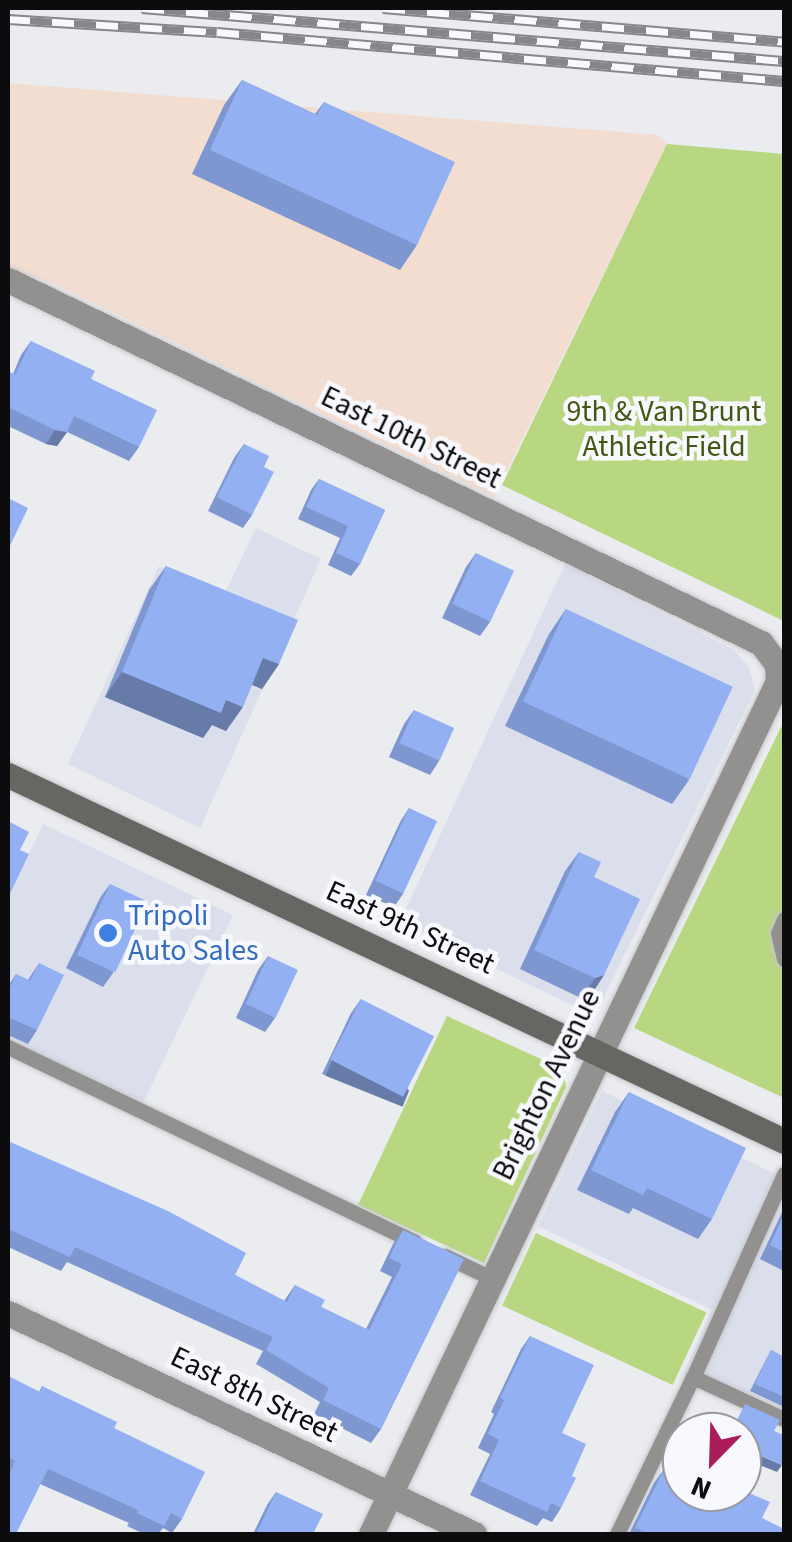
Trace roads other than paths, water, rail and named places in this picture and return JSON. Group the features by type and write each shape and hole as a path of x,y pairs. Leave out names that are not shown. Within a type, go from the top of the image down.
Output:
{"main road":[{"name":"East 9th Street","path":"8,774 784,1142"}],"street":[{"name":"East 10th Street","path":"8,280 761,643 777,664"},
{"name":"Brighton Avenue","path":"371,1534 778,682 777,664"},
{"name":"East 8th Street","path":"8,1313 474,1534"}],"lane":[{"path":"784,919 778,933 784,959"},
{"path":"8,1047 491,1278"},
{"path":"617,1534 784,1174"},
{"path":"693,1376 784,1420"}],"railway":[{"path":"142,8 784,61"},
{"path":"383,8 784,42"},
{"path":"8,19 217,32 784,81"}],"place":[{"name":"Tripoli Auto Sales","path":"108,933"}],"park label":[{"name":"9th & Van Brunt Athletic Field","path":"664,429"}]}
